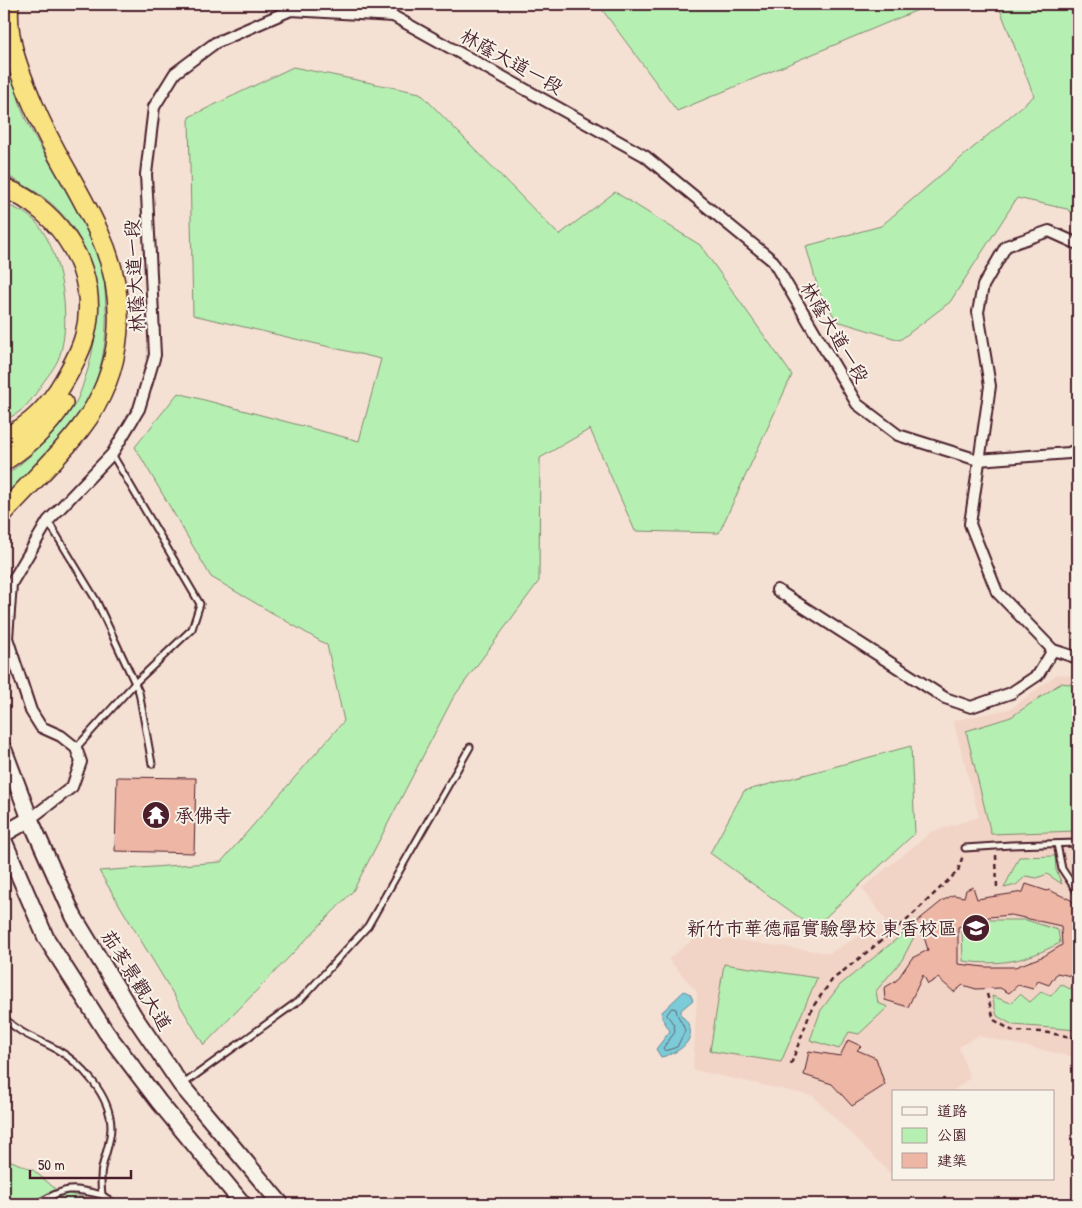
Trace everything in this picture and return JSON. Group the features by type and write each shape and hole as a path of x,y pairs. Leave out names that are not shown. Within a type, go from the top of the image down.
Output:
{"highway":[{"path":"4,512 64,449 81,428 99,399 110,374 115,355 120,313 115,274 100,234 40,121 24,83 10,36 10,4"},
{"path":"4,188 38,205 59,226 76,255 88,297 85,336 73,382 62,405 21,450 4,461"},
{"path":"4,437 33,419 51,401 67,375 85,336"}],"street":[{"name":"林蔭大道一段","path":"76,748 61,736 41,728 31,711 7,638 11,584 48,521 112,454 138,409 155,355 146,174 154,107 175,73 215,43 292,10 393,16 645,156 773,261 858,404 898,435 978,460 1069,453 1078,449"},
{"path":"1078,244 1049,231 1006,246 984,286 978,312 990,386 970,524 997,592 1053,650 1078,658"},
{"path":"777,590 945,698 971,707 1011,693 1038,675 1053,650"},
{"path":"4,834 30,819 72,787 81,762 76,748"},
{"name":"茄苳景觀大道","path":"4,750 30,819 74,917 134,1016 182,1085 280,1204"},
{"path":"4,841 46,938 106,1032 159,1102 244,1204"}],"lane":[{"path":"76,748 135,683 192,629 200,604 112,454"},
{"path":"48,521 96,600 139,692 152,764"},
{"path":"182,1085 301,999 368,926 470,747"},
{"path":"1057,844 1062,869 1078,893"},
{"path":"965,848 1078,844"},
{"path":"4,1018 19,1032 56,1049 76,1063 93,1083 108,1106 112,1127 102,1169 102,1195"},
{"path":"37,1204 58,1192 75,1189 102,1195 115,1204"}],"path":[{"path":"996,846 997,888"},
{"path":"791,1064 812,1008 832,980 906,920 958,871 965,848"},
{"path":"987,994 994,1020 1013,1031 1042,1032 1078,1038"}],"shaded area":[{"name":"新竹市華德福實驗學校 東香校區","path":"1057,674 1078,676 1078,1058 978,1036 959,1047 970,1078 955,1090 892,1090 892,1175 813,1096 693,1070 697,992 668,959 699,935 829,953 886,921 862,888 931,832 979,817 953,721 1012,708"}],"green space":[{"path":"598,4 932,4 677,111"},
{"path":"982,4 1078,4 1078,217 1067,209 1017,198 950,302 900,340 837,321 819,292 806,246 881,226 1034,96 999,7"},
{"path":"4,36 13,79 26,120 80,214 99,253 105,285 106,309 105,341 100,368 91,393 79,415 64,436 4,496 4,477 34,453 52,435 77,400 88,369 94,344 96,318 95,292 91,268 82,245 70,223 53,205 31,189 15,179 4,175"},
{"path":"293,67 420,93 559,235 615,192 700,245 792,375 719,533 635,531 590,429 540,458 539,581 453,698 353,891 204,1045 99,871 221,862 344,721 327,645 211,577 135,447 178,393 359,441 381,359 193,315 189,117"},
{"path":"4,204 20,210 31,217 43,232 51,247 61,282 65,319 64,336 56,365 26,406 4,420"},
{"path":"1061,683 1078,685 1078,831 991,834 966,731 1011,717"},
{"path":"911,746 915,833 814,928 710,853 744,791"},
{"path":"1055,856 1056,870 1062,884 1047,874 1037,878 1026,876 1016,885 1004,888 1019,857"},
{"path":"988,920 1026,920 1058,930 1060,943 1013,961 990,963 963,961 962,929"},
{"path":"909,929 915,935 902,960 876,991 878,1003 888,1007 859,1034 849,1032 839,1049 810,1040 821,1010 840,985"},
{"path":"724,964 817,978 781,1062 710,1051"},
{"path":"1077,979 1078,1030 1013,1025 997,1016 992,996 1011,1003 1020,994 1030,1002 1041,992 1051,996 1061,984 1070,989"},
{"path":"4,1158 33,1170 58,1191 90,1199 101,1204 4,1204"}],"water":[{"path":"684,991 690,994 693,1000 681,1010 681,1015 690,1029 690,1036 687,1042 676,1052 661,1057 656,1049 670,1031 662,1018 662,1012"}],"building":[{"name":"承佛寺","path":"117,777 196,778 194,853 115,851"},
{"path":"1026,884 1049,890 1071,900 1078,910 1078,966 1071,976 1057,973 1049,985 1038,981 1033,989 1018,985 1009,993 1000,988 976,989 963,985 954,992 938,978 928,984 923,975 908,1007 885,1000 884,988 897,980 912,958 928,950 925,940 915,923 942,901 953,895 964,897 966,890 973,887 977,899 1023,892","holes":["1011,915 1061,926 1062,945 1044,956 1015,967 985,967 958,964 958,927 989,917"]},
{"path":"848,1040 861,1046 857,1050 876,1058 885,1085 852,1106 832,1084 804,1075 809,1051 840,1056"}],"place":[{"name":"承佛寺","path":"156,815"},
{"name":"新竹市華德福實驗學校 東香校區","path":"976,928"}]}
